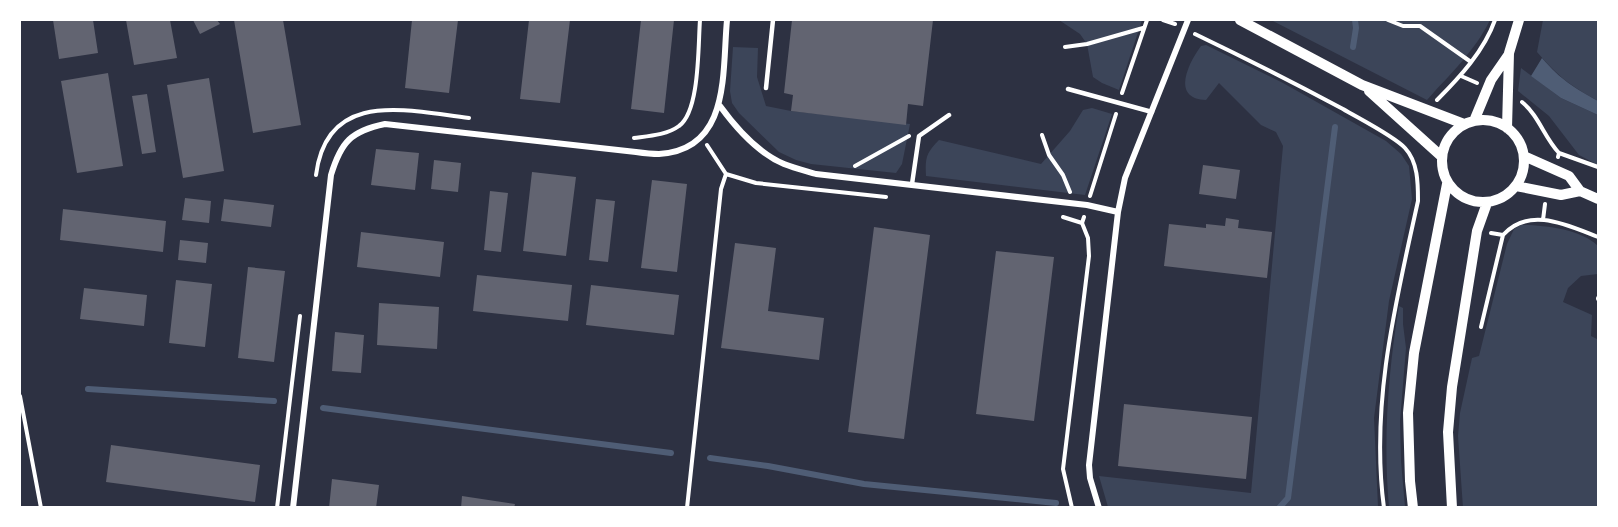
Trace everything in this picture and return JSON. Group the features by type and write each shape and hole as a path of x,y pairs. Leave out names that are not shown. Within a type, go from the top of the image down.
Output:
{"street":[{"path":"292,507 331,175 338,153 349,138 367,128 385,124 660,154 681,149 702,137 710,127 720,106 727,20"},
{"path":"1099,507 1090,478 1089,465 1118,212 1125,178 1188,20"},
{"path":"1240,20 1362,85 1428,111 1469,122 1485,120 1497,122 1507,128 1521,145 1524,156 1521,177 1516,186 1498,200 1487,203 1476,202 1455,193 1447,184 1442,171 1441,156 1445,143 1453,132 1469,122 1491,80 1509,53"},
{"path":"1507,128 1509,53 1519,20"},
{"path":"1362,85 1441,156"},
{"path":"720,106 735,126 762,150 783,164 816,174 1088,205 1118,212"},
{"path":"1524,156 1569,176 1580,191 1599,199"},
{"path":"1413,507 1408,413 1413,363 1447,184"},
{"path":"1516,186 1561,195 1580,191"},
{"path":"1452,507 1448,432 1451,398 1477,231 1487,203"}],"lane":[{"path":"766,88 773,20"},
{"path":"1068,89 1152,112"},
{"path":"912,184 919,136 949,115"}],"path":[{"path":"627,138 662,133 678,127 687,118 694,101 700,20"},
{"path":"1072,507 1063,469 1089,256 1088,238 1082,223 1147,20"},
{"path":"1163,20 1287,79 1363,120 1404,147 1412,159 1418,181 1418,201 1392,320 1380,418 1384,507"},
{"path":"1388,20 1403,26 1420,26 1471,62"},
{"path":"1428,111 1461,76 1495,20"},
{"path":"1065,47 1087,44 1144,28"},
{"path":"1461,76 1488,87"},
{"path":"1508,94 1529,108 1551,145 1559,153 1599,167"},
{"path":"316,177 325,143 336,126 369,111 391,109 474,119"},
{"path":"1404,147 1415,131"},
{"path":"1042,135 1049,155 1063,175 1071,193 1088,205"},
{"path":"813,189 907,136 919,136"},
{"path":"1555,171 1559,153"},
{"path":"687,507 721,189 726,174"},
{"path":"1543,220 1548,192"},
{"path":"1414,218 1441,224"},
{"path":"1481,327 1503,235 1510,227 1529,219 1543,220 1599,237"},
{"path":"1477,231 1503,235"},
{"path":"277,507 301,307"},
{"path":"20,396 40,507"}],"shaded area":[{"path":"1059,20 1142,20 1119,90 1093,77 1087,44 1080,34"},
{"path":"1271,20 1490,20 1470,52 1427,100"},
{"path":"1543,20 1598,20 1598,101 1565,80 1537,52"},
{"path":"1206,45 1283,83 1386,141 1401,154 1409,166 1412,199 1389,301 1374,418 1378,507 1108,507 1099,476 1251,493 1283,146 1276,132 1261,125 1219,83 1206,100 1195,98 1188,93 1185,87 1188,70 1201,46"},
{"path":"733,47 758,48 757,77 766,106 791,111 910,124 902,164 896,173 811,164 779,152 739,113 732,103 730,91"},
{"path":"1542,58 1568,82 1598,101 1598,115 1561,98 1531,76"},
{"path":"1521,68 1561,98 1598,115 1598,165 1579,155 1549,116 1518,91"},
{"path":"1092,108 1112,114 1085,195 926,176 927,156 939,140 1041,164 1070,131 1083,110"},
{"path":"1521,225 1551,227 1572,232 1591,240 1598,246 1598,274 1581,276 1568,288 1563,302 1592,315 1591,336 1598,338 1598,507 1463,508 1458,436 1460,413 1472,358 1479,356 1507,244 1514,229"},
{"path":"1399,306 1403,308 1406,348 1400,421 1405,507 1389,507 1386,457 1388,406"}],"building":[{"path":"53,20 93,20 98,53 59,59"},
{"path":"126,20 170,20 177,58 134,65"},
{"path":"193,20 217,20 220,24 200,34"},
{"path":"234,20 283,20 301,125 253,133"},
{"path":"412,20 458,20 449,93 405,88"},
{"path":"529,20 570,20 560,103 520,99"},
{"path":"641,20 674,20 664,113 631,109"},
{"path":"792,20 933,20 923,106 908,104 906,125 791,111 793,95 784,93"},
{"path":"108,73 123,166 77,173 61,81"},
{"path":"209,78 224,171 183,178 167,85"},
{"path":"147,94 156,152 142,154 132,96"},
{"path":"376,149 419,153 415,190 371,185"},
{"path":"434,160 461,163 458,192 431,189"},
{"path":"1203,165 1240,170 1236,199 1199,194"},
{"path":"532,172 576,177 566,256 523,251"},
{"path":"652,180 687,184 677,272 641,268"},
{"path":"490,191 508,193 501,252 484,250"},
{"path":"185,198 211,201 209,223 182,220"},
{"path":"224,199 274,205 271,227 221,221"},
{"path":"596,199 615,201 608,262 589,260"},
{"path":"63,209 166,221 163,252 60,240"},
{"path":"1226,218 1239,220 1238,228 1272,232 1267,278 1164,266 1169,224 1206,228 1206,224 1225,226"},
{"path":"874,227 930,235 904,439 848,432"},
{"path":"361,232 444,242 440,277 357,267"},
{"path":"180,240 208,243 206,263 178,260"},
{"path":"735,243 776,248 768,311 824,318 819,360 721,348"},
{"path":"996,251 1054,257 1034,421 976,414"},
{"path":"248,267 285,271 274,362 238,358"},
{"path":"477,275 572,285 568,321 473,311"},
{"path":"176,280 212,284 205,347 169,343"},
{"path":"591,285 679,295 674,335 586,325"},
{"path":"84,288 147,295 144,326 80,319"},
{"path":"379,303 439,307 437,349 377,345"},
{"path":"335,332 364,335 361,373 332,371"},
{"path":"1124,404 1252,417 1246,479 1118,466"},
{"path":"111,445 260,465 255,502 106,482"},
{"path":"332,479 379,485 376,508 329,508"},
{"path":"462,496 515,504 514,508 461,508"}],"waterway":[{"path":"1353,47 1355,20"},
{"path":"1279,508 1288,498 1335,127"},
{"path":"88,389 274,401"},
{"path":"323,408 671,453"},
{"path":"710,458 864,484 1056,503"}]}
